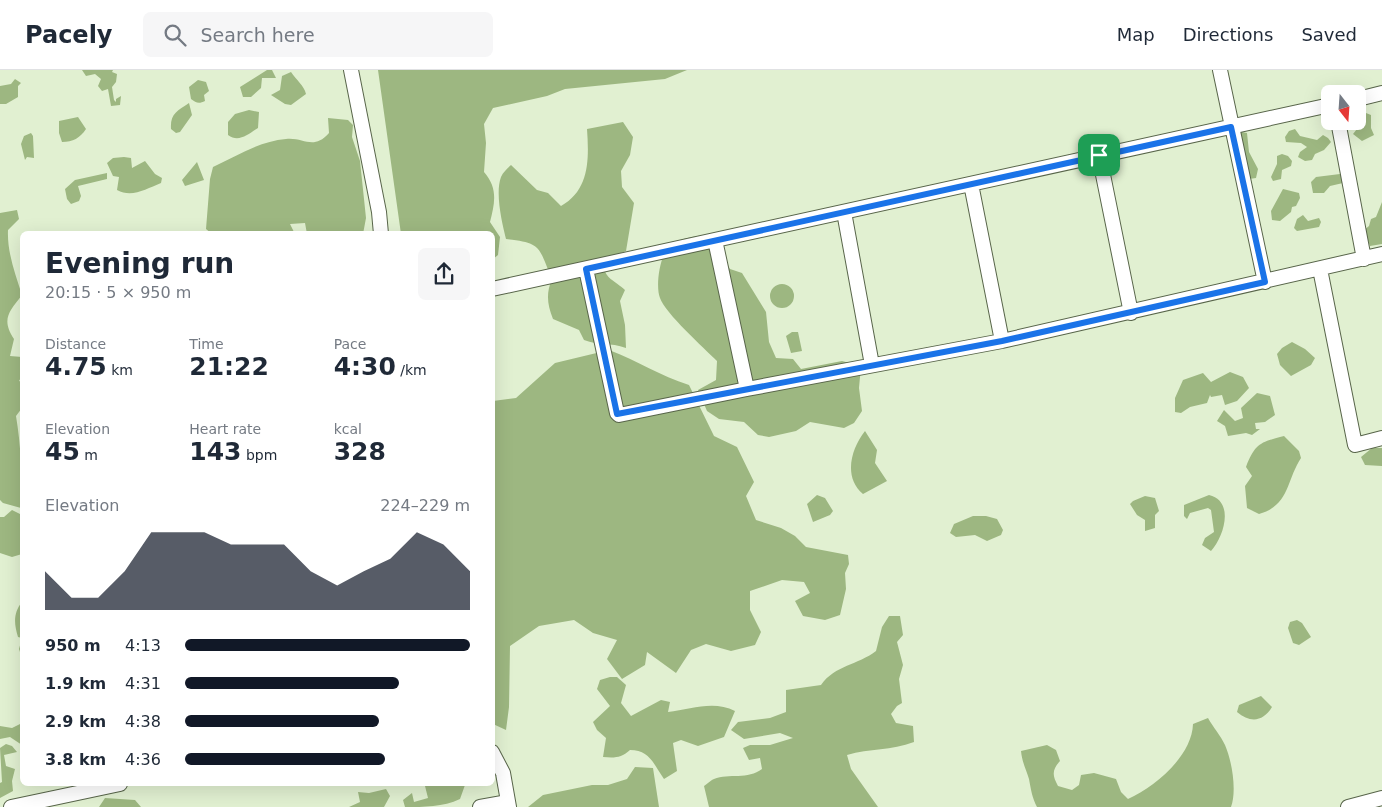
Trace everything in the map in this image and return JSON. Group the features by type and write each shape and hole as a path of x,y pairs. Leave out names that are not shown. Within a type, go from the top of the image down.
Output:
{"street":[{"path":"351,70 379,212 381,231"},
{"path":"1220,70 1265,282"},
{"path":"1366,97 1382,93"},
{"path":"495,287 1321,107"},
{"path":"1340,130 1364,258"},
{"path":"1099,155 1131,313"},
{"path":"971,184 1002,341"},
{"path":"844,212 872,365"},
{"path":"715,240 747,389"},
{"path":"586,269 617,415 1002,341 1382,254"},
{"path":"1320,269 1355,445 1382,438"},
{"path":"480,807 508,804 503,773 495,758"},
{"path":"11,807 111,786"},
{"path":"1348,807 1382,798"}],"green space":[{"path":"82,70 113,70 112,72 117,74 116,82 112,87 114,100 116,102 116,99 121,96 120,105 111,106 108,89 102,91 98,86 101,79 95,74 86,76"},
{"path":"267,70 272,70 276,78 262,78 261,88 251,97 243,97 240,87"},
{"path":"378,70 687,70 665,79 565,89 547,96 493,108 484,124 486,143 484,172 492,184 494,196 490,222 500,237 498,255 495,257 495,231 401,231"},
{"path":"291,72 302,85 306,94 291,105 285,104 271,95 280,90 282,76"},
{"path":"15,79 21,83 18,86 18,97 6,104 0,104 0,86 11,84"},
{"path":"198,80 206,82 209,91 204,95 205,101 199,103 191,99 189,87"},
{"path":"189,103 192,115 180,132 176,133 171,129 173,116"},
{"path":"249,110 259,112 258,128 240,138 228,135 228,122 235,114"},
{"path":"1366,113 1371,115 1371,128 1374,135 1362,141 1353,134 1356,130 1366,130"},
{"path":"78,117 86,129 76,139 62,142 59,133 59,121"},
{"path":"328,118 348,120 353,125 352,137 360,161 366,218 364,231 306,231 305,223 290,224 294,231 208,231 206,229 210,179 213,167 276,140 292,139 313,142 318,141 329,133"},
{"path":"623,122 633,137 630,155 621,171 622,187 634,203 626,251 606,259 605,270 609,277 625,290 620,301 625,325 626,348 584,340 579,330 553,319 548,299 552,279 544,260 538,248 533,245 527,242 506,239 499,191 501,177 511,165 537,190 548,193 561,206 578,191 586,172 588,151 587,129"},
{"path":"1295,129 1300,136 1317,140 1323,135 1331,142 1324,150 1315,154 1312,160 1305,161 1298,157 1300,152 1307,147 1301,143 1286,142 1285,137 1289,131"},
{"path":"1242,132 1247,133 1249,152 1258,169 1256,178 1249,179 1238,134"},
{"path":"31,133 33,136 34,158 27,157 25,160 21,144 24,136"},
{"path":"1282,154 1288,156 1292,161 1291,166 1282,170 1281,179 1273,181 1271,177 1277,164 1277,156"},
{"path":"113,158 131,158 132,168 145,161 155,174 162,178 161,183 134,193 117,190 119,177 113,176 107,163"},
{"path":"197,162 204,180 185,186 182,180"},
{"path":"107,173 107,179 78,186 81,196 79,201 71,204 67,199 65,189 75,180"},
{"path":"1344,174 1343,183 1330,186 1324,193 1313,193 1311,182 1316,177"},
{"path":"1283,189 1299,193 1300,198 1296,206 1292,207 1291,212 1280,221 1272,220 1271,211"},
{"path":"1382,202 1382,244 1370,246 1364,230 1369,226 1371,219 1376,217"},
{"path":"17,210 19,219 8,230 8,238 12,262 20,288 20,298 10,311 7,321 14,339 10,356 20,357 20,411 16,416 20,450 20,508 3,503 0,500 0,213"},
{"path":"1303,215 1308,221 1319,218 1321,222 1319,227 1297,231 1294,228 1297,219"},
{"path":"706,235 730,269 742,273 766,312 769,342 776,358 793,359 801,369 842,361 861,366 859,388 862,411 854,423 844,428 810,422 796,431 769,437 758,435 744,422 719,419 707,411 698,390 716,380 717,361 669,312 660,298 658,285 662,261 668,248 680,240"},
{"path":"782,284 791,287 794,296 791,305 782,308 773,305 770,296 773,287"},
{"path":"792,332 798,332 802,351 791,353 786,336"},
{"path":"1292,342 1305,349 1315,358 1311,365 1291,376 1280,365 1277,354 1282,348"},
{"path":"609,350 689,385 714,436 737,447 754,482 746,496 756,520 781,528 795,536 806,547 848,555 849,564 845,573 846,589 840,615 825,620 803,616 795,601 810,593 804,582 782,580 750,591 750,610 761,632 755,645 731,651 706,644 691,650 676,673 647,652 645,665 622,679 607,659 617,640 593,633 574,620 539,626 510,646 509,707 506,730 495,725 495,401 516,398 555,363"},
{"path":"1230,372 1243,377 1249,388 1237,401 1225,405 1222,395 1211,397 1210,395 1207,403 1190,407 1181,413 1175,412 1175,398 1183,380 1203,373 1211,382"},
{"path":"1257,393 1270,396 1275,415 1265,422 1255,423 1256,429 1260,429 1252,435 1246,433 1228,436 1225,426 1217,421 1224,410 1235,421 1243,418 1241,408"},
{"path":"865,431 877,450 875,463 887,481 863,494 853,480 851,463 856,446"},
{"path":"1284,436 1299,451 1301,458 1286,491 1277,505 1259,514 1247,508 1245,486 1252,476 1246,467 1256,448 1264,442"},
{"path":"1372,448 1382,448 1382,466 1365,465 1361,457"},
{"path":"817,495 825,498 833,511 830,515 813,522 807,504"},
{"path":"1209,495 1222,504 1225,520 1220,537 1211,551 1202,545 1205,538 1214,532 1211,510 1208,508 1190,513 1187,519 1184,516 1184,505"},
{"path":"1145,496 1155,498 1159,511 1155,515 1155,528 1145,531 1145,520 1137,515 1130,504"},
{"path":"12,510 20,514 20,555 12,557 0,553 0,517 4,517"},
{"path":"973,516 986,516 997,519 1003,530 1001,535 987,541 975,535 956,537 950,533 954,524"},
{"path":"20,605 20,638 18,637 15,619"},
{"path":"889,616 900,616 903,635 897,642 903,665 899,679 902,703 891,714 896,723 913,726 914,742 897,747 847,755 851,769 878,807 709,807 704,786 710,781 720,777 751,774 762,769 760,758 749,760 743,748 750,745 770,745 793,738 780,733 744,739 731,730 738,722 770,718 786,712 786,690 821,685 833,673 869,656 876,651 882,627"},
{"path":"1297,620 1302,623 1311,637 1299,645 1293,643 1288,628 1290,622"},
{"path":"617,677 626,685 621,703 631,716 661,700 670,702 668,712 711,706 719,706 735,711 724,737 698,746 681,740 673,743 677,771 664,779 651,759 637,751 630,750 618,757 603,757 606,738 597,730 593,722 610,706 597,689 600,680"},
{"path":"1261,696 1272,707 1265,716 1251,719 1237,712 1239,705"},
{"path":"1208,718 1223,742 1230,759 1234,785 1231,807 1037,807 1021,751 1047,745 1056,750 1060,761 1055,767 1054,776 1058,786 1072,790 1079,785 1081,775 1094,773 1116,779 1121,792 1128,799 1149,787 1170,769 1186,748 1193,724"},
{"path":"20,724 20,744 10,737 0,739 0,726 12,728"},
{"path":"6,744 12,746 17,752 4,755 6,766 15,769 12,781 13,791 0,798 0,783 2,782 0,748"},
{"path":"635,767 653,768 659,807 528,807 543,795 592,785 608,785 627,779"},
{"path":"425,786 465,786 460,799 447,804 405,807 403,800 412,793 414,802 428,798"},
{"path":"386,789 390,796 384,807 349,807 360,802 358,792 369,793"},
{"path":"105,798 135,800 141,807 99,807"}],"route":[{"path":"1231,127 1265,282 1002,341 617,414 586,269 1099,155 1231,127"}]}
